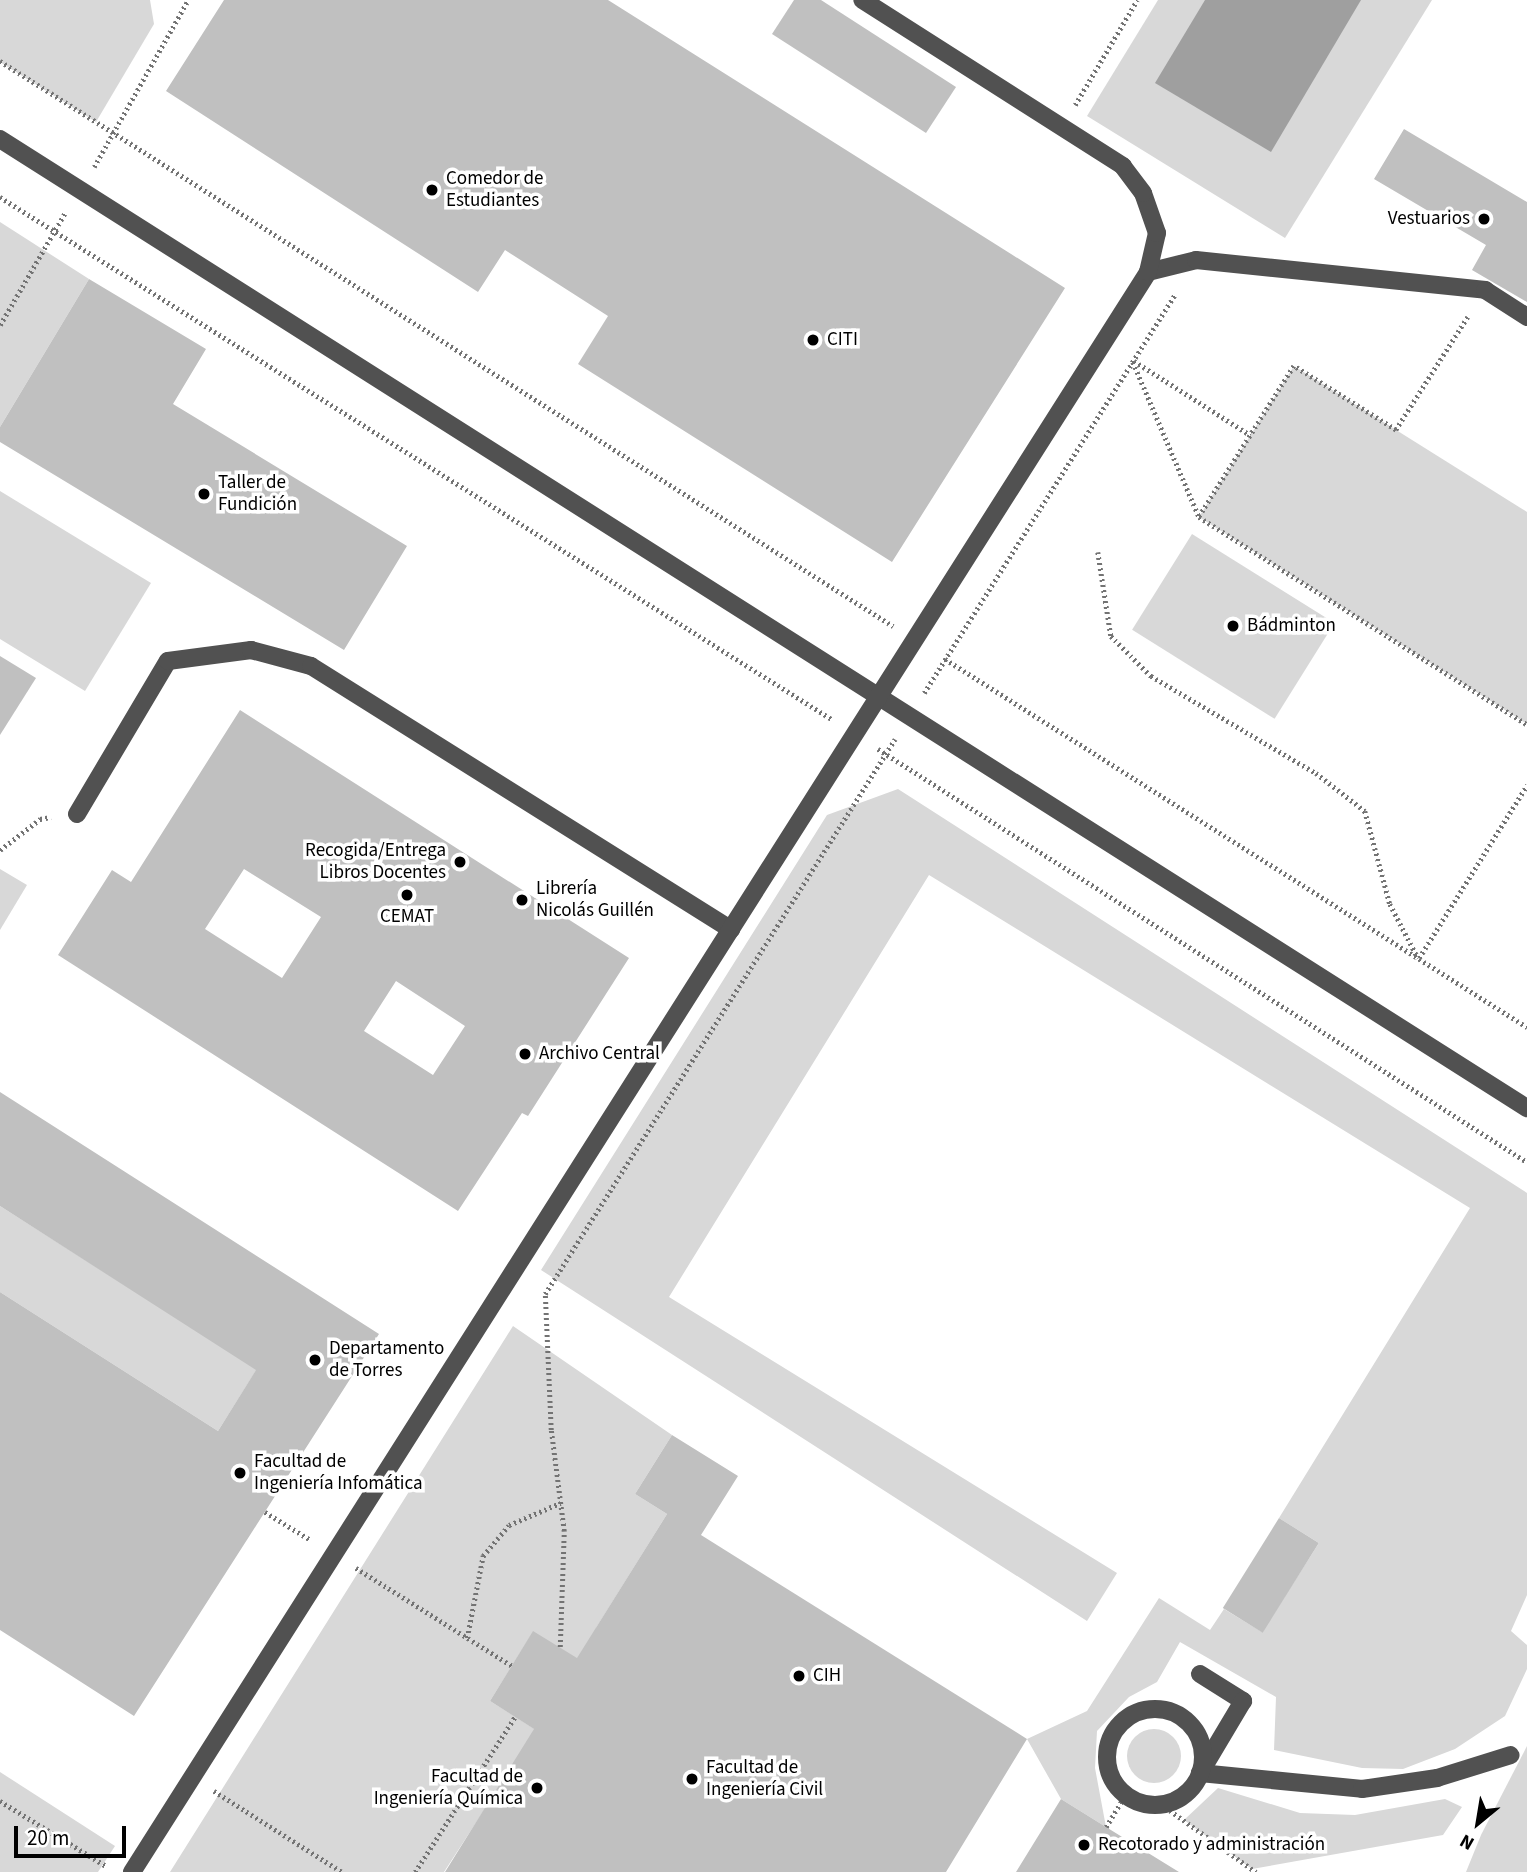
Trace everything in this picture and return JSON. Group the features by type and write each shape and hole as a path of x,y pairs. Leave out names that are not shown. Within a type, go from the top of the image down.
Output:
{"lane":[{"path":"132,1872 1148,272 1157,233 1143,193 1123,166 862,0"},
{"path":"0,139 1527,1108"},
{"path":"1148,272 1196,260 1485,290 1527,317"},
{"path":"77,814 168,661 251,650 311,666 731,929"},
{"path":"1200,1674 1243,1701 1200,1773 1185,1794 1161,1804 1125,1794 1107,1768 1111,1736 1120,1723 1149,1709 1166,1710 1193,1727 1203,1757 1200,1773"},
{"path":"1200,1773 1362,1789 1437,1778 1511,1755"}],"path":[{"path":"1062,127 1137,0"},
{"path":"0,61 915,640"},
{"path":"0,197 855,734 1527,1162"},
{"path":"560,1647 560,1503 551,1430 545,1294 1196,260"},
{"path":"1199,517 1294,366 1396,430 1485,290"},
{"path":"1133,361 1250,435"},
{"path":"1133,361 1199,517 1527,724"},
{"path":"1098,552 1111,636 1152,676 1316,774 1365,811 1390,904 1419,959"},
{"path":"945,659 1527,1027"},
{"path":"1419,959 1527,785"},
{"path":"0,850 40,819 77,814"},
{"path":"467,1638 483,1556 509,1525 560,1503"},
{"path":"265,1512 334,1554"},
{"path":"384,1586 512,1666"},
{"path":"415,1872 515,1717"},
{"path":"192,1778 342,1872"},
{"path":"1106,1827 1125,1794"},
{"path":"0,1801 115,1872"},
{"path":"1161,1804 1256,1872"}],"shaded area":[{"path":"0,0 150,0 154,24 96,122 0,62"},
{"path":"1158,0 1432,0 1285,238 1087,116"},
{"path":"1205,0 1361,0 1271,152 1155,83"},
{"path":"0,222 89,279 0,427"},
{"path":"1294,366 1527,512 1527,724 1199,517"},
{"path":"0,491 151,583 85,691 0,639"},
{"name":"Bádminton","path":"1192,534 1334,623 1275,719 1132,630"},
{"path":"898,789 1527,1193 1527,1595 1511,1631 1527,1645 1527,1669 1505,1716 1455,1749 1403,1769 1362,1768 1274,1750 1276,1697 1180,1642 1157,1682 1129,1697 1097,1731 1095,1768 1106,1827 1061,1799 1027,1739 1087,1711 1159,1598 1210,1630 1224,1609 1262,1632 1319,1543 1279,1518 1470,1208 929,875 669,1297 1117,1573 1087,1621 541,1270 827,815"},
{"path":"0,869 27,885 0,930"},
{"path":"0,1206 257,1369 218,1431 0,1292"},
{"path":"513,1326 672,1435 635,1494 667,1514 596,1628 658,1668 640,1697 533,1632 490,1701 536,1730 444,1872 170,1872"},
{"path":"1154,1729 1173,1737 1181,1756 1173,1775 1154,1783 1135,1775 1127,1756 1135,1737"},
{"path":"1527,1746 1527,1872 1466,1872 1481,1835"},
{"path":"0,1772 115,1846 98,1872 0,1872"},
{"path":"1218,1788 1300,1813 1355,1815 1445,1799 1462,1807 1443,1835 1252,1869 1184,1820"}],"building":[{"path":"224,0 608,0 1065,288 892,562 578,364 608,316 505,250 478,292 166,91"},
{"path":"794,0 821,0 956,87 926,133 772,34"},
{"name":"Vestuarios","path":"1404,129 1527,202 1527,302 1472,270 1486,245 1374,179"},
{"name":"Taller de Fundición","path":"89,279 206,349 173,404 407,546 344,650 0,442 0,427"},
{"path":"0,656 36,678 0,735"},
{"name":"CEMAT","path":"240,710 629,958 528,1116 522,1113 458,1211 58,955 112,870 131,882","holes":["244,869 321,917 282,978 205,929","396,981 465,1026 433,1075 364,1031"]},
{"path":"0,1092 379,1334 134,1716 0,1630 0,1292 218,1431 256,1370 0,1206"},
{"path":"672,1435 738,1476 701,1535 1027,1739 946,1872 445,1872 534,1729 490,1701 533,1631 577,1658 667,1514 635,1494"},
{"path":"1279,1518 1319,1543 1263,1633 1223,1608"},
{"name":"Recotorado y administración","path":"1061,1799 1106,1827 1179,1872 1016,1872"}],"place":[{"name":"Comedor de Estudiantes","path":"432,190"},
{"name":"Vestuarios","path":"1484,219"},
{"name":"CITI","path":"813,340"},
{"name":"Taller de Fundición","path":"204,494"},
{"name":"Bádminton","path":"1233,626"},
{"name":"Recogida/Entrega Libros Docentes","path":"460,862"},
{"name":"CEMAT","path":"407,895"},
{"name":"Librería Nicolás Guillén","path":"522,900"},
{"name":"Archivo Central","path":"525,1054"},
{"name":"Departamento de Torres","path":"315,1360"},
{"name":"Facultad de Ingeniería Infomática","path":"240,1473"},
{"name":"CIH","path":"799,1676"},
{"name":"Facultad de Ingeniería Civil","path":"692,1779"},
{"name":"Facultad de Ingeniería Química","path":"537,1788"},
{"name":"Recotorado y administración","path":"1084,1845"}]}
